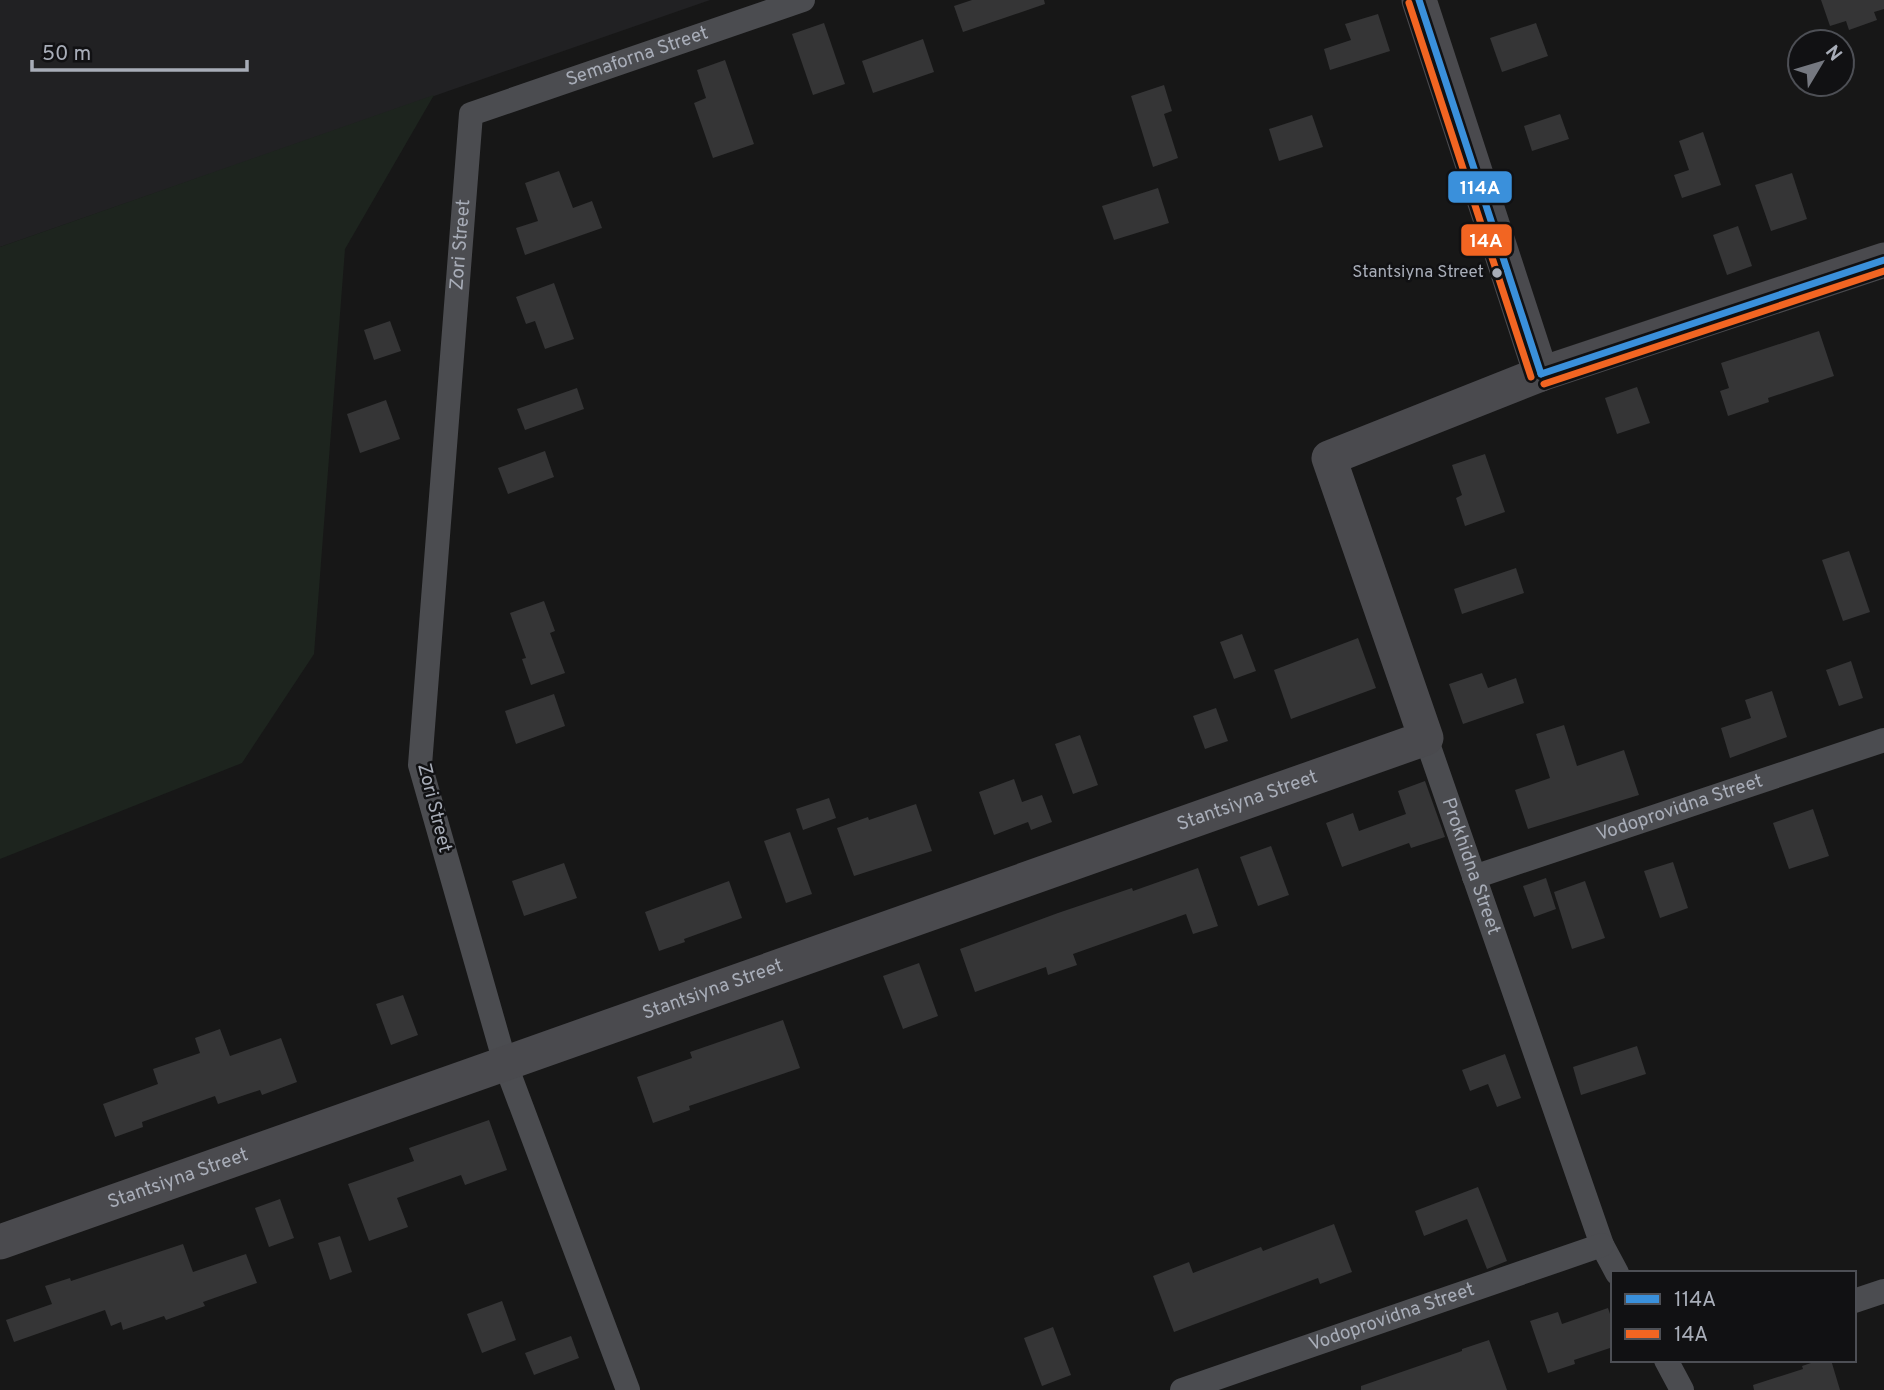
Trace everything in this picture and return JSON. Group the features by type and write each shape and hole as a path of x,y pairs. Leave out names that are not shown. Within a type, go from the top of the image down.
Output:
{"street":[{"name":"Semaforna Street","path":"471,114 803,0"},
{"path":"1419,0 1541,374 1884,260"},
{"name":"Zori Street","path":"471,114 420,765 505,1063 628,1390"},
{"name":"Prokhidna Street","path":"1541,374 1329,458 1602,1245 1617,1271"},
{"name":"Stantsiyna Street","path":"0,1242 1426,738"},
{"name":"Vodoprovidna Street","path":"1474,877 1884,740"},
{"name":"Vodoprovidna Street","path":"1182,1390 1602,1245"},
{"path":"1856,1300 1884,1291"},
{"path":"1669,1362 1682,1390"}],"shaded area":[{"path":"0,0 710,0 0,247"},
{"path":"434,95 345,249 314,654 242,763 0,859 0,247"}],"building":[{"path":"972,0 1044,0 1045,4 963,32 954,6"},
{"path":"1821,0 1884,0 1884,9 1874,12 1877,20 1855,28 1848,28 1846,21 1830,26"},
{"path":"1378,14 1390,51 1330,70 1324,49 1351,40 1345,24"},
{"path":"824,23 845,84 813,95 792,34"},
{"path":"1536,23 1548,56 1502,72 1490,38"},
{"path":"923,39 934,72 873,93 862,61"},
{"path":"725,60 754,144 713,158 694,103 706,98 697,70"},
{"path":"1164,85 1172,111 1164,114 1178,158 1153,167 1131,96"},
{"path":"1560,114 1569,139 1532,151 1524,126"},
{"path":"1312,115 1323,147 1279,161 1269,129"},
{"path":"1703,132 1721,185 1682,198 1674,175 1689,170 1679,141"},
{"path":"559,171 573,208 592,201 602,228 525,255 516,228 538,221 525,183"},
{"path":"1792,173 1807,219 1771,231 1755,185"},
{"path":"1158,188 1169,223 1114,240 1102,206"},
{"path":"1738,226 1752,266 1727,275 1713,235"},
{"path":"554,283 574,339 545,349 535,321 526,324 516,297"},
{"path":"390,321 401,351 374,360 364,330"},
{"path":"1819,331 1834,376 1768,398 1769,402 1728,416 1720,391 1729,388 1721,363"},
{"path":"1637,387 1650,423 1617,434 1605,398"},
{"path":"577,388 584,409 525,430 517,409"},
{"path":"386,400 400,439 360,453 347,414"},
{"path":"545,451 554,477 508,494 498,468"},
{"path":"1485,454 1505,512 1465,526 1456,498 1462,495 1452,465"},
{"path":"1849,551 1870,612 1843,621 1822,560"},
{"path":"1516,568 1524,593 1462,614 1454,589"},
{"path":"544,601 555,631 550,633 565,673 531,685 522,659 526,658 510,613"},
{"path":"1242,634 1256,671 1234,679 1220,642"},
{"path":"1358,638 1376,688 1291,719 1274,670"},
{"path":"1851,661 1863,698 1839,706 1826,670"},
{"path":"1482,673 1488,688 1516,678 1524,703 1463,724 1449,684"},
{"path":"1772,691 1787,737 1730,758 1721,728 1751,718 1745,700"},
{"path":"554,694 565,726 516,744 505,711"},
{"path":"1216,708 1228,741 1205,749 1193,716"},
{"path":"1564,725 1577,766 1624,750 1639,795 1528,829 1515,790 1550,778 1536,734"},
{"path":"1080,735 1098,785 1073,794 1055,744"},
{"path":"1014,779 1022,802 1042,795 1052,822 1031,830 1028,822 994,835 979,792"},
{"path":"1425,781 1445,837 1411,848 1409,843 1342,867 1326,823 1353,813 1359,831 1406,814 1398,791"},
{"path":"829,798 836,818 803,830 796,809"},
{"path":"916,804 932,851 854,876 837,828"},
{"path":"1813,809 1829,856 1789,869 1773,823"},
{"path":"790,832 812,894 786,903 764,841"},
{"path":"1271,846 1289,895 1258,906 1240,857"},
{"path":"1673,862 1688,908 1660,918 1644,871"},
{"path":"564,863 577,898 524,916 512,881"},
{"path":"1198,868 1218,926 1193,934 1186,914 1073,954 1077,965 1048,975 1046,967 975,992 960,949 1058,913"},
{"path":"1546,878 1556,909 1534,917 1523,886"},
{"path":"729,881 742,918 659,951 645,912"},
{"path":"1585,881 1605,938 1572,949 1554,892"},
{"path":"919,963 938,1016 903,1029 883,976"},
{"path":"403,995 418,1035 391,1045 376,1004"},
{"path":"783,1020 800,1068 689,1106 690,1110 653,1123 637,1077 692,1058 690,1052"},
{"path":"220,1029 230,1056 281,1038 297,1082 262,1095 260,1090 218,1104 215,1096 142,1122 143,1127 115,1137 103,1104 158,1084 153,1069 200,1053 195,1038"},
{"path":"1637,1046 1646,1074 1581,1095 1573,1067"},
{"path":"1505,1054 1521,1098 1497,1107 1488,1084 1470,1091 1462,1070"},
{"path":"489,1120 507,1170 465,1185 461,1175 397,1198 408,1227 369,1241 348,1184 414,1161 409,1148"},
{"path":"1478,1187 1507,1261 1487,1269 1467,1219 1424,1236 1415,1211"},
{"path":"280,1199 294,1238 269,1247 255,1208"},
{"path":"1334,1224 1352,1272 1320,1284 1318,1278 1174,1332 1153,1276 1189,1262 1193,1273 1261,1247 1263,1251"},
{"path":"340,1236 352,1272 330,1280 318,1243"},
{"path":"183,1244 193,1272 246,1254 257,1283 203,1302 205,1306 166,1320 164,1316 123,1330 121,1322 111,1326 105,1310 14,1342 6,1320 52,1304 45,1286 70,1278 71,1281"},
{"path":"502,1301 516,1340 482,1353 467,1314"},
{"path":"1608,1308 1611,1317 1611,1348 1574,1360 1575,1364 1548,1373 1530,1321 1558,1312 1562,1324"},
{"path":"1053,1327 1071,1375 1042,1386 1024,1338"},
{"path":"571,1336 579,1358 534,1375 525,1353"},
{"path":"1489,1340 1507,1390 1361,1390 1361,1386"},
{"path":"1814,1362 1832,1362 1840,1390 1754,1390 1753,1385 1803,1369 1802,1366"}],"transit line":[{"name":"114А","path":"1419,0 1541,374"},
{"name":"14А","path":"1409,3 1531,377"},
{"name":"114А","path":"1541,374 1884,260"},
{"name":"14А","path":"1544,384 1884,271"}],"place":[{"name":"Stantsiyna Street","path":"1497,273"}]}
